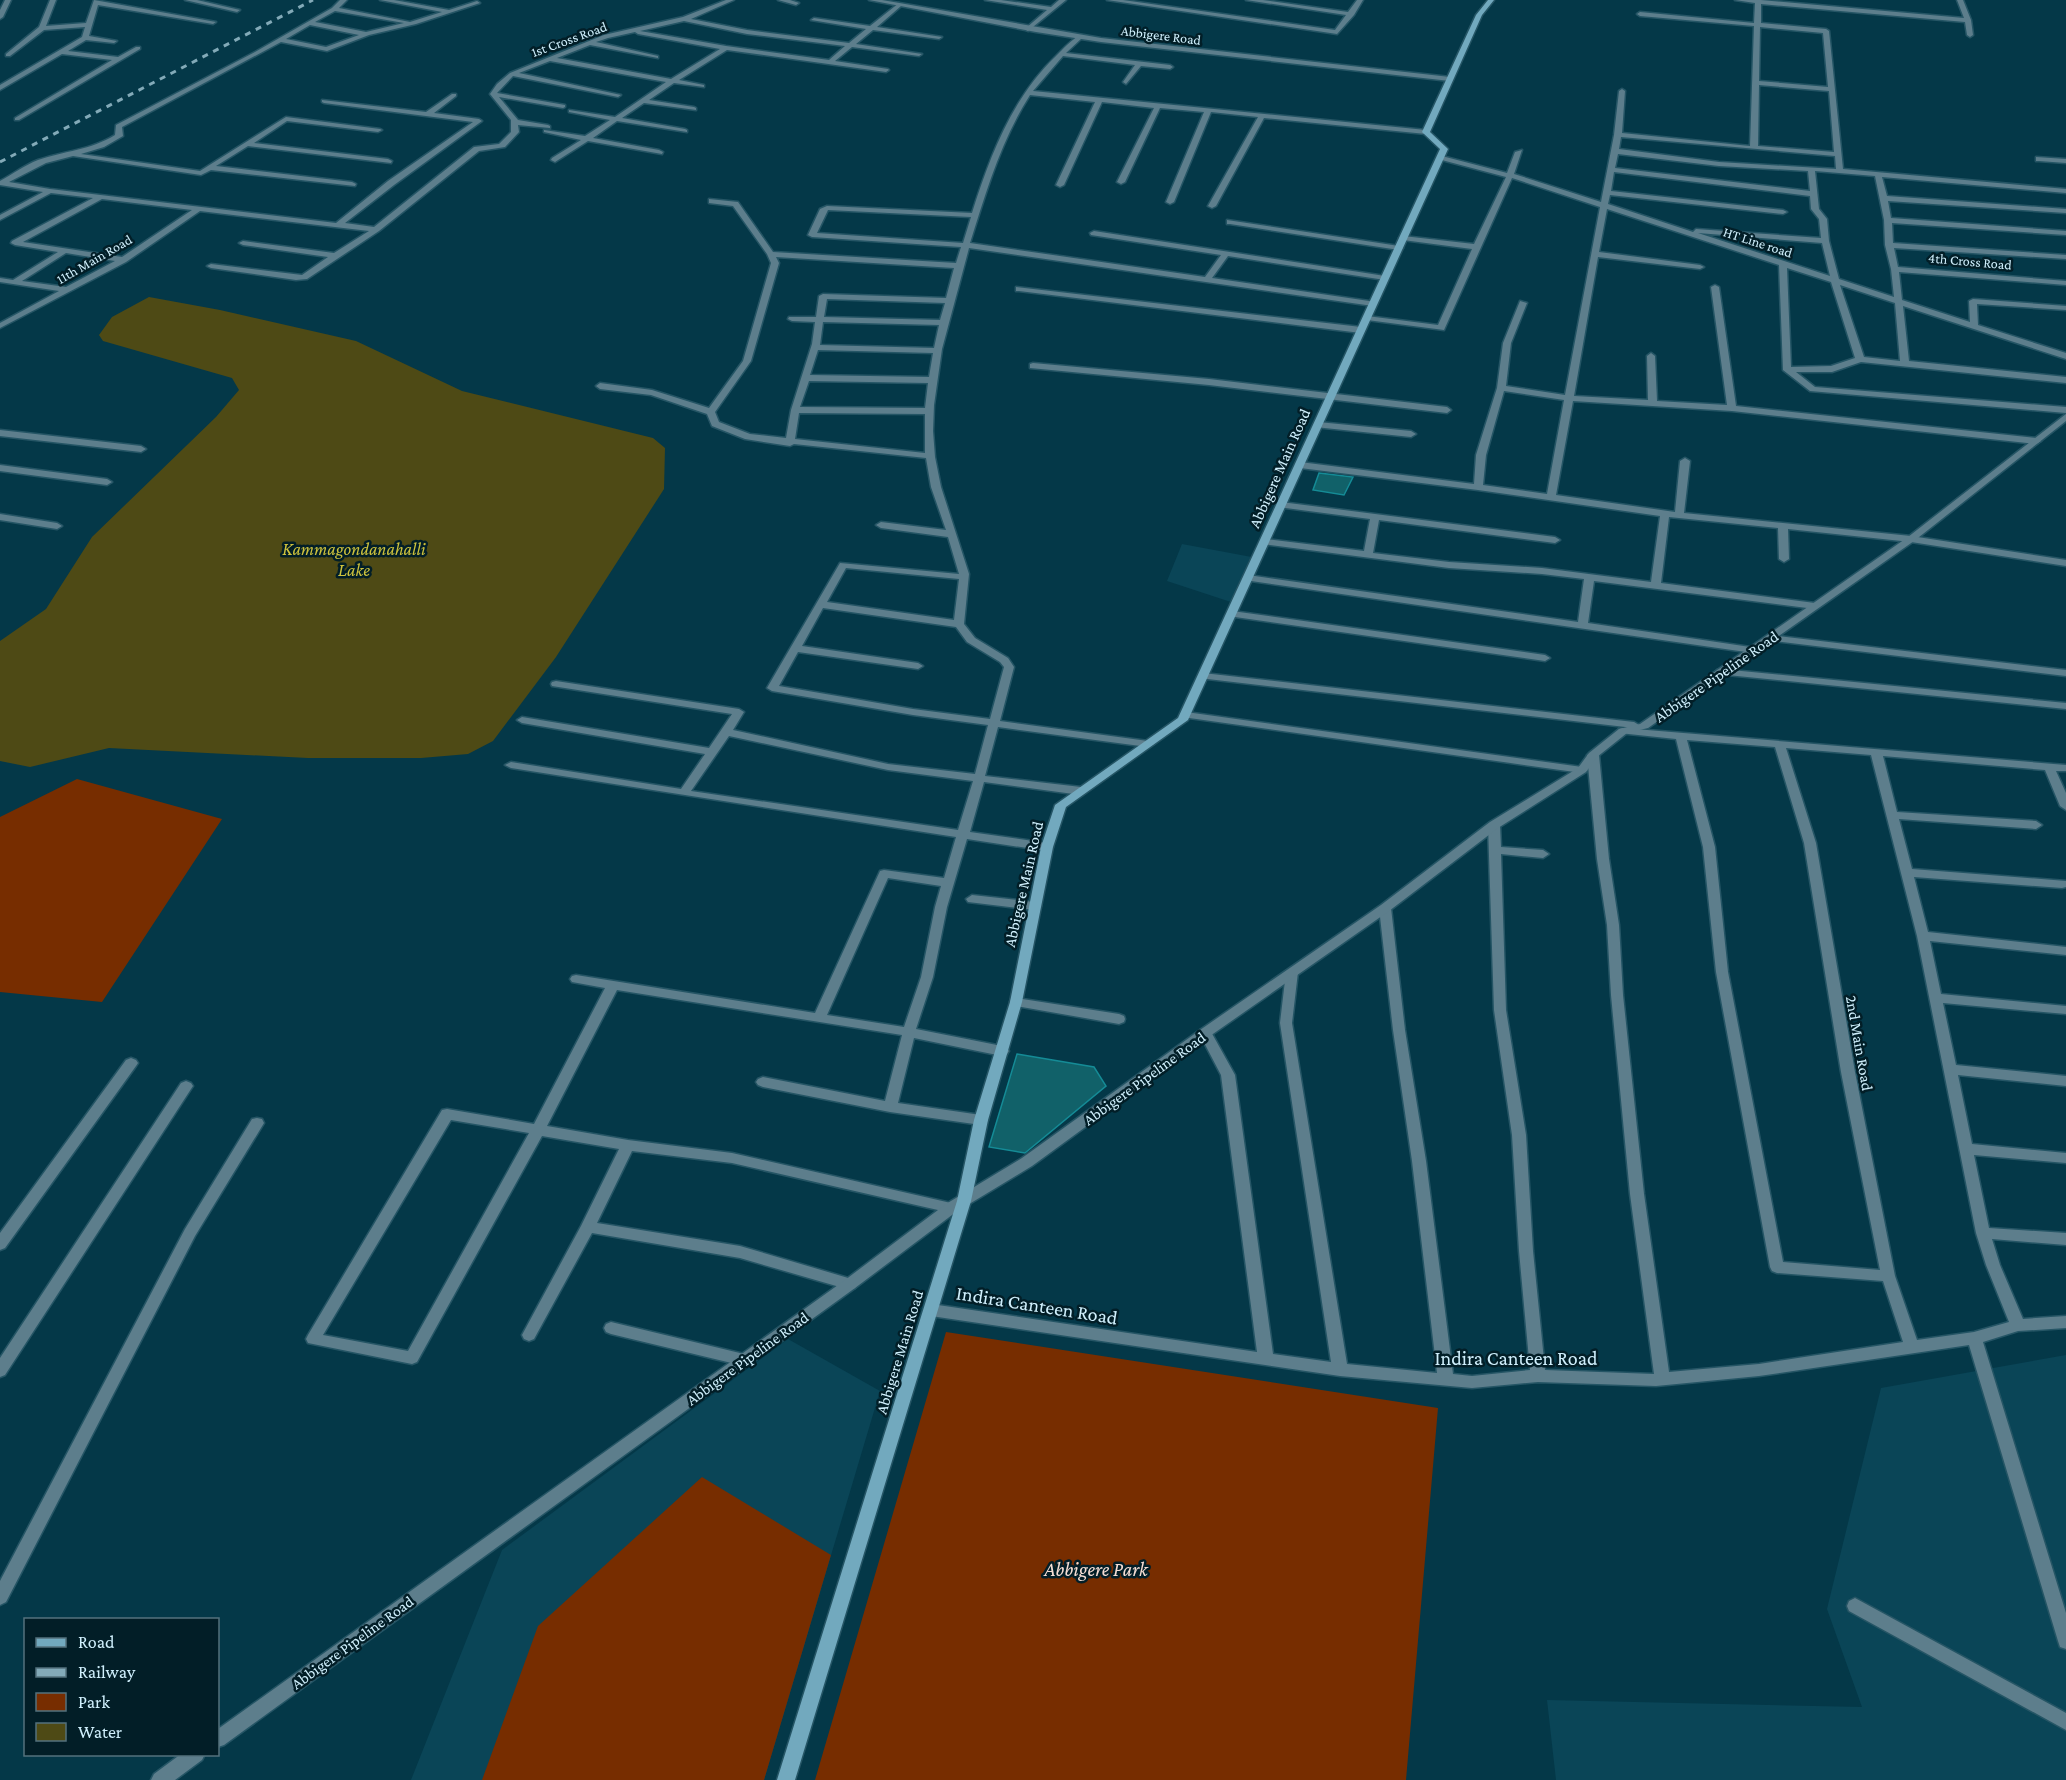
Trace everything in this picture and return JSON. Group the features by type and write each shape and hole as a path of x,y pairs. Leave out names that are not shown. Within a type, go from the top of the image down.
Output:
{"main road":[{"path":"1441,157 1444,149 1426,132 1479,15 1491,0"},
{"name":"Abbigere Main Road","path":"786,1780 931,1310 981,1120 1016,1002 1047,847 1061,805 1183,720 1186,715 1441,157"}],"street":[{"path":"0,16 8,0"},
{"path":"8,55 42,28 53,0"},
{"path":"188,0 237,10"},
{"path":"345,0 334,9 279,40 118,126 119,136 110,142 42,162 1,183 99,198 376,229"},
{"path":"383,0 448,11"},
{"path":"279,40 327,50 367,34 414,23 477,3 456,0"},
{"name":"1st Cross Road","path":"493,94 499,85 512,74 590,42 630,30 685,19 731,0"},
{"path":"781,0 796,3"},
{"name":"Abbigere Road","path":"872,0 1080,37 1450,79"},
{"path":"988,0 1052,9"},
{"path":"1028,29 1063,0"},
{"path":"1110,0 1336,32 1352,14 1360,0"},
{"path":"1249,0 1352,14"},
{"path":"1737,0 1968,20"},
{"path":"1960,0 1968,20 1970,35"},
{"path":"85,38 97,1 213,22"},
{"path":"1754,148 1758,1"},
{"path":"830,62 899,5"},
{"path":"334,9 414,23"},
{"path":"1640,14 1826,31 1840,171"},
{"path":"685,19 747,32 919,54"},
{"path":"814,20 939,37"},
{"path":"308,23 367,34"},
{"path":"42,28 89,26"},
{"path":"630,30 726,48 886,70"},
{"path":"890,1107 909,1032 927,977 941,907 1009,667 1004,660 971,640 959,624 964,577 934,482 930,456 931,411 938,351 958,266 987,174 1029,93 1061,54 1080,37"},
{"path":"0,88 85,38 114,41"},
{"path":"590,42 656,57"},
{"path":"17,119 138,48"},
{"path":"555,160 672,81 726,48"},
{"path":"62,52 119,59"},
{"path":"1061,54 1170,67"},
{"path":"548,59 702,86"},
{"path":"1126,82 1140,63"},
{"path":"512,74 618,95"},
{"path":"1757,83 1832,89"},
{"path":"1551,497 1595,254 1606,206 1618,135 1622,92"},
{"path":"1029,93 1426,132"},
{"path":"493,94 563,106"},
{"path":"211,266 302,278 376,229 470,155 481,149 495,150 506,143 515,132 514,122 493,94"},
{"path":"428,114 454,95"},
{"path":"1060,185 1100,99"},
{"path":"324,101 479,121 391,183 338,225"},
{"path":"642,101 694,109"},
{"path":"1121,182 1158,106"},
{"path":"572,111 685,131"},
{"path":"1170,202 1208,111"},
{"path":"1212,206 1262,116"},
{"path":"72,155 201,173 286,119 378,130"},
{"path":"514,122 587,139 659,152"},
{"path":"1618,135 1838,154"},
{"path":"247,144 388,161"},
{"path":"1615,151 1719,164 1840,171 2066,191"},
{"path":"1367,318 1441,328 1519,152"},
{"name":"HT Line road","path":"1441,157 1510,175 2066,356"},
{"path":"2039,159 2066,161"},
{"path":"211,168 352,183"},
{"path":"1811,169 1815,209 1823,219 1825,241 1835,281 1860,359"},
{"path":"1612,170 1813,194"},
{"path":"1878,174 1888,220 1889,245 1896,269 1905,363"},
{"path":"0,218 50,191"},
{"path":"1608,193 1783,212"},
{"path":"99,198 15,243 123,260"},
{"path":"1884,198 2066,211"},
{"path":"711,412 748,358 775,263 735,204 712,201"},
{"path":"974,215 827,208 824,209 812,235 965,245 1373,304"},
{"name":"11th Main Road","path":"0,326 123,260 198,209"},
{"path":"1888,220 2066,233"},
{"path":"1230,222 1401,243 1477,247"},
{"path":"1683,231 1825,241"},
{"path":"1094,233 1385,278"},
{"path":"243,243 334,256"},
{"path":"1889,245 2066,257"},
{"path":"15,282 65,251"},
{"path":"1207,280 1226,253"},
{"path":"771,254 958,266"},
{"path":"1595,254 1700,267"},
{"path":"1783,264 1787,370"},
{"name":"4th Cross Road","path":"1896,269 2066,283"},
{"path":"0,280 68,290"},
{"path":"1715,287 1732,408"},
{"path":"1019,289 1362,330"},
{"path":"790,443 795,410 815,347 823,296 949,301"},
{"path":"1974,326 1973,301 2066,308"},
{"path":"1478,487 1481,455 1501,388 1507,343 1523,303"},
{"path":"0,316 14,318"},
{"path":"792,319 944,323"},
{"path":"815,347 938,351"},
{"path":"1651,356 1653,404"},
{"path":"1787,370 1832,369 1860,359 2066,380"},
{"path":"1033,366 1447,410"},
{"path":"1787,370 1813,389 2066,410"},
{"path":"806,378 934,380"},
{"path":"600,386 652,393 711,412"},
{"path":"1501,388 1570,398 1732,408 2036,441"},
{"path":"795,410 931,411"},
{"path":"711,412 715,424 736,434 790,443 930,456"},
{"name":"Abbigere Pipeline Road","path":"219,1738 958,1204 1027,1162 1205,1033 1385,908 1494,825 1582,770 1593,755 1623,731 1644,726 1911,540 2066,417"},
{"path":"1318,425 1411,434"},
{"path":"0,434 141,449"},
{"path":"1678,515 1685,462"},
{"path":"1300,465 1478,487 1665,514 1911,540 2066,563"},
{"path":"0,468 107,483"},
{"path":"1281,505 1555,540"},
{"path":"1656,586 1665,514"},
{"path":"0,517 57,526"},
{"path":"1368,555 1375,517"},
{"path":"881,525 951,534"},
{"path":"1783,526 1784,559"},
{"path":"1265,542 1815,606"},
{"path":"964,577 843,566 772,688 913,712 1148,744"},
{"path":"1248,578 1753,650"},
{"path":"1583,626 1589,578"},
{"path":"819,604 959,624"},
{"path":"1232,614 1545,658"},
{"path":"1770,638 2066,673"},
{"path":"795,648 918,666"},
{"path":"1721,672 2066,706"},
{"path":"1203,676 1644,726"},
{"path":"556,684 739,712 684,793"},
{"path":"1186,715 1582,770"},
{"path":"522,720 712,752"},
{"path":"1623,731 2066,768"},
{"path":"726,732 888,767 1081,791"},
{"path":"1681,737 1709,847 1722,972 1778,1267 1887,1276"},
{"name":"2nd Main Road","path":"1779,743 1810,843 1848,1072 1887,1276 1912,1347"},
{"path":"1876,751 1923,936 1983,1233 1992,1265 2018,1325"},
{"path":"1593,755 1603,859 1613,925 1617,995 1637,1194 1662,1379"},
{"path":"511,765 1047,847"},
{"path":"2049,767 2066,806"},
{"path":"1892,815 2036,825"},
{"path":"1494,825 1500,1010 1519,1135 1526,1251 1538,1376"},
{"path":"1495,849 1543,855"},
{"path":"1908,873 2062,884"},
{"path":"819,1018 884,874 948,883"},
{"path":"972,899 1035,906"},
{"path":"1385,908 1446,1381"},
{"path":"1923,936 2066,951"},
{"path":"1292,972 1286,1023 1340,1370"},
{"path":"576,979 909,1032 1002,1051"},
{"path":"613,985 538,1130 412,1358 313,1339 447,1114 538,1130 628,1145 732,1158 958,1204"},
{"path":"1936,998 2066,1010"},
{"path":"1016,1002 1119,1018"},
{"path":"1205,1033 1228,1075 1266,1360"},
{"path":"0,1244 131,1063"},
{"path":"1949,1069 2066,1081"},
{"path":"763,1082 890,1107 981,1120"},
{"path":"0,1371 186,1086"},
{"path":"0,1597 190,1233 257,1123"},
{"path":"529,1335 588,1227 628,1145"},
{"path":"1967,1149 2066,1158"},
{"path":"588,1227 740,1252 850,1284"},
{"path":"1983,1233 2066,1239"},
{"name":"Indira Canteen Road","path":"931,1310 1340,1370 1472,1382 1538,1376 1662,1379 1759,1370 1974,1338 2018,1325 2066,1322"},
{"path":"611,1328 744,1360"},
{"path":"1974,1338 2066,1641"},
{"path":"1855,1606 2066,1722"},
{"path":"160,1780 195,1756"}],"shaded area":[{"path":"1182,544 1257,558 1237,604 1167,581"},
{"path":"788,1339 880,1391 764,1780 411,1780 502,1550"},
{"path":"2066,1355 2066,1780 1556,1780 1547,1700 1862,1707 1827,1609 1881,1388"}],"green space":[{"path":"77,779 222,819 102,1002 0,992 0,817"},
{"name":"Abbigere Park","path":"946,1332 1438,1408 1406,1780 815,1780"},
{"path":"702,1477 831,1555 764,1780 482,1780 538,1626"}],"water":[{"name":"Kammagondanahalli Lake","path":"149,297 220,310 356,341 462,391 653,438 665,448 664,489 556,657 493,741 468,754 421,758 308,758 109,748 30,767 0,761 0,641 46,609 92,537 216,417 239,390 232,378 103,341 99,335 112,317"}],"building":[{"path":"1319,473 1353,477 1344,495 1313,490"},
{"path":"1017,1054 1094,1067 1106,1086 1025,1153 989,1147"}],"railway":[{"path":"0,162 313,0"}]}
